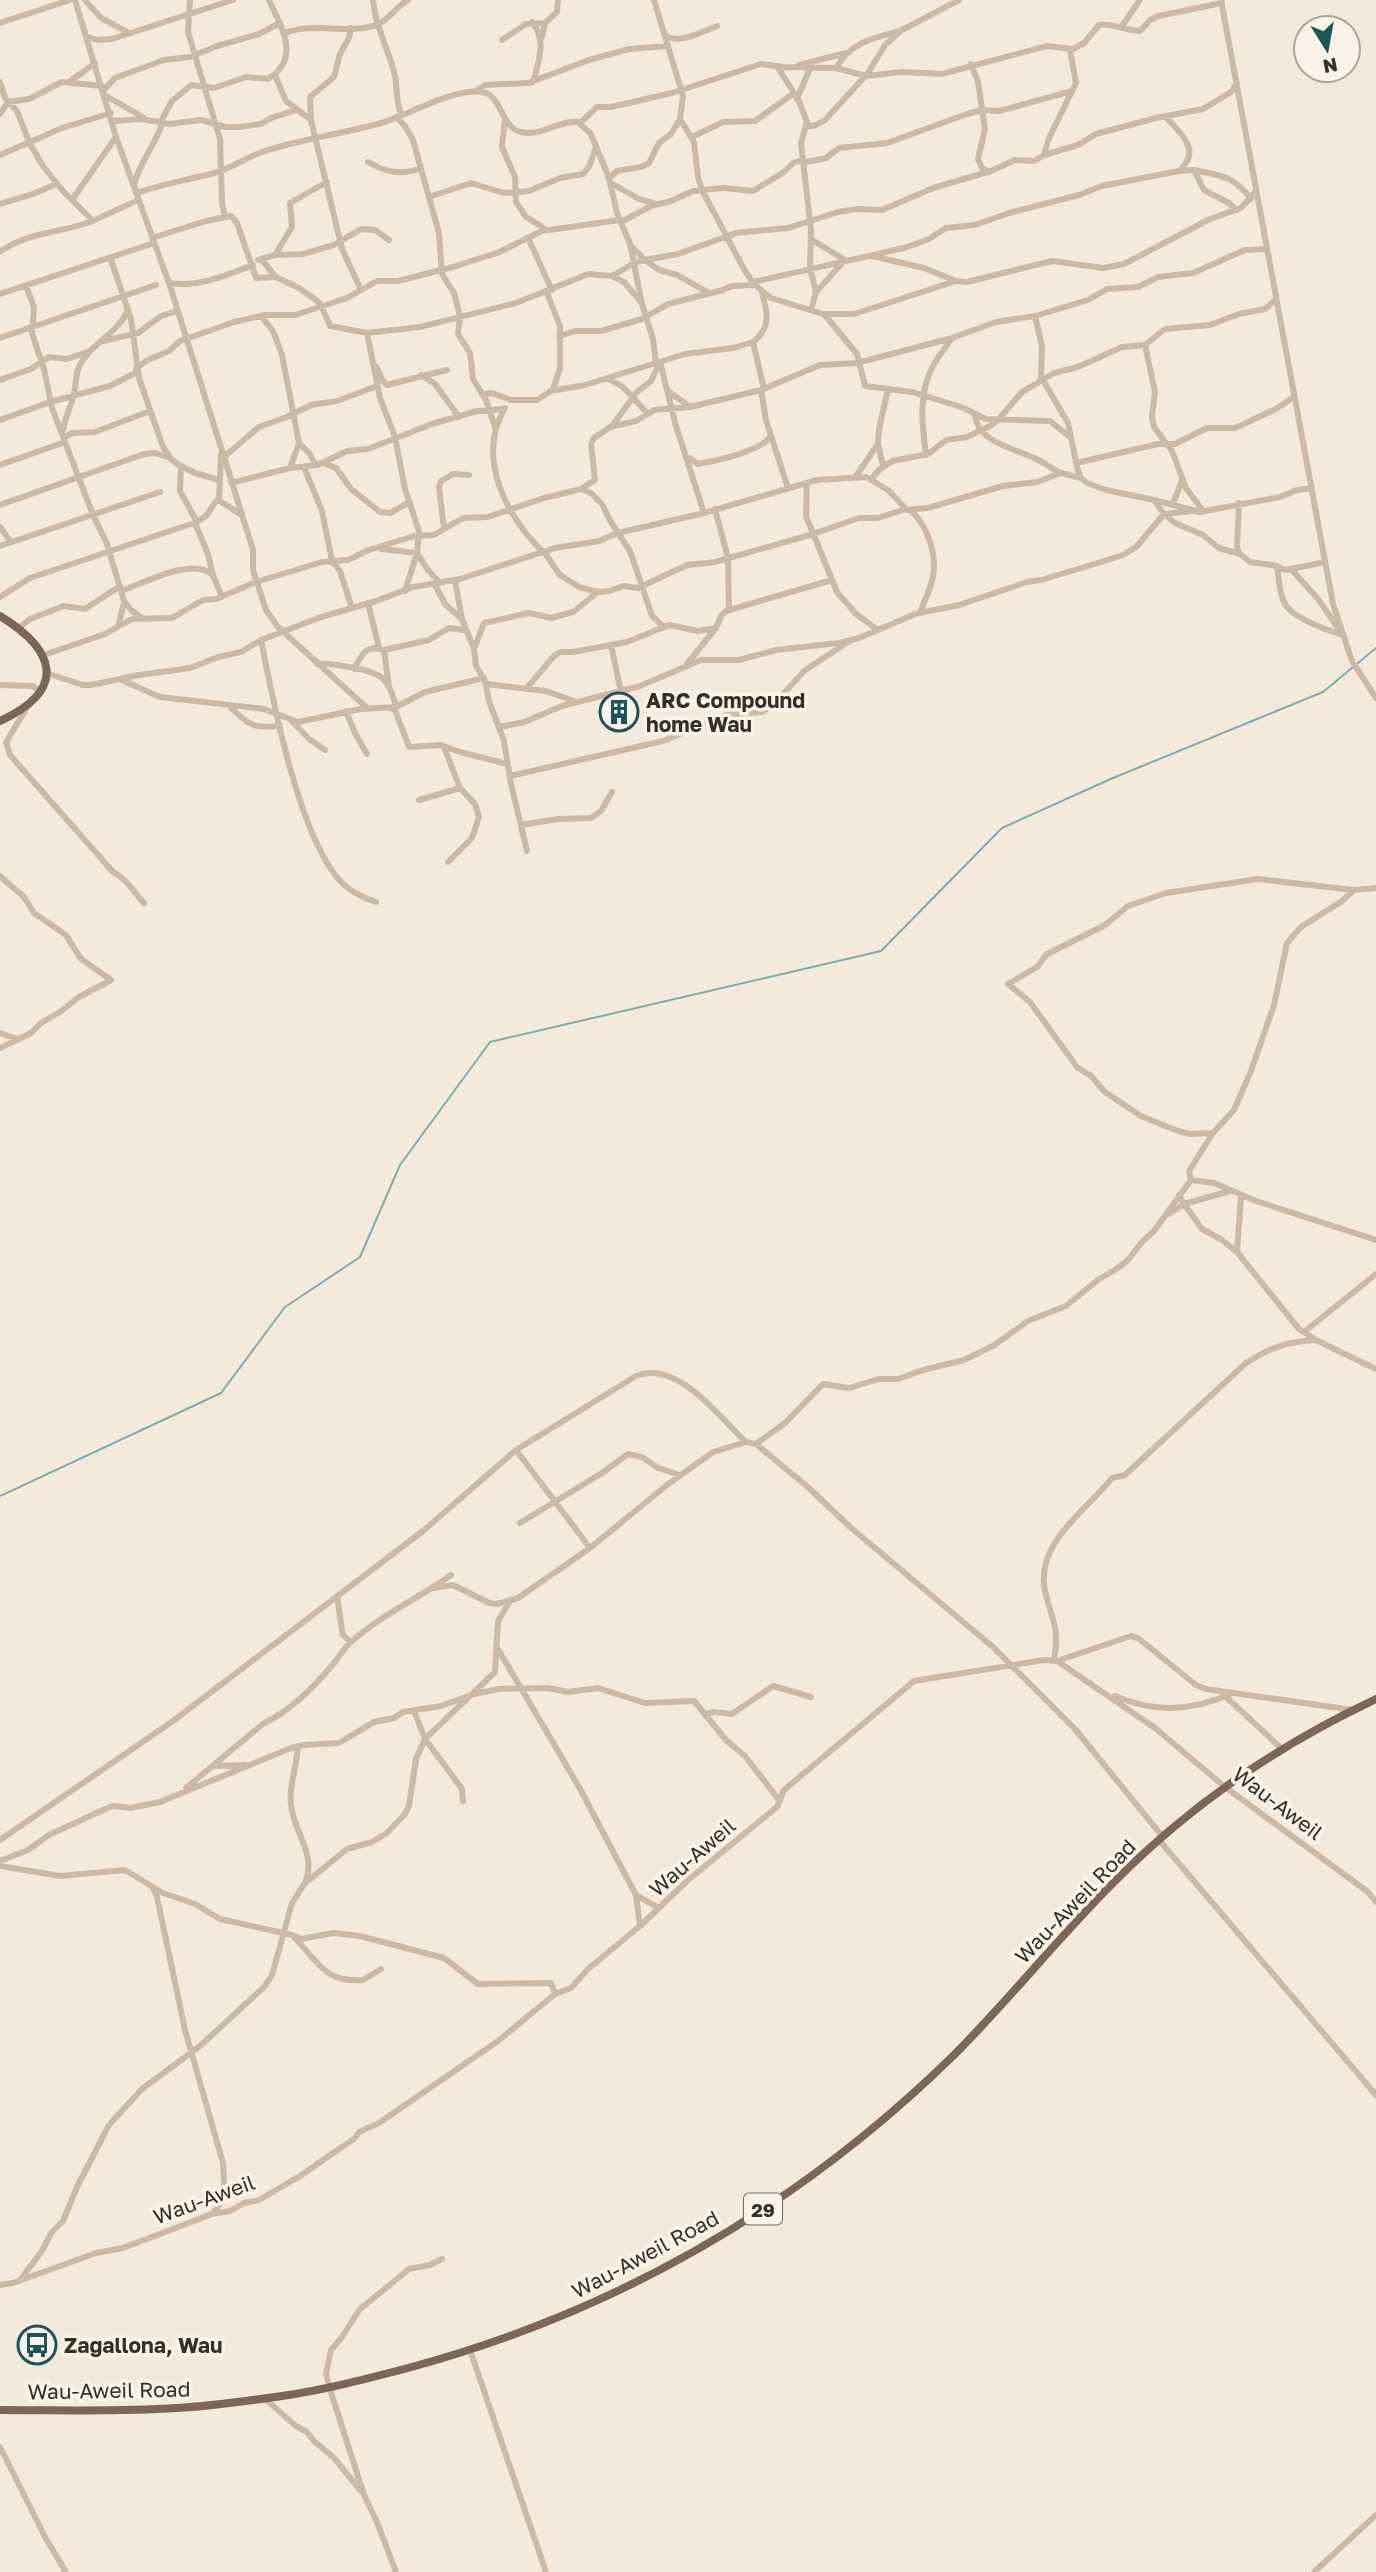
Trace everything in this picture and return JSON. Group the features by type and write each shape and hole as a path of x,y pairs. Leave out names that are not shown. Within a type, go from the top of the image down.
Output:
{"main road":[{"path":"0,616 19,628 44,655 46,673 41,692 28,706 0,721"},
{"name":"Wau-Aweil Road","path":"0,2410 178,2408 264,2398 372,2378 470,2350 592,2305 717,2239 863,2138 957,2052 1115,1880 1161,1838 1225,1787 1282,1749 1376,1699"}],"street":[{"path":"85,0 101,18 129,33"},
{"path":"190,0 188,32 221,147 222,203 225,217"},
{"path":"88,37 107,40 233,0"},
{"path":"136,189 142,162 157,137 168,106 181,92 191,85 214,88 246,77 265,80 275,75 285,62 285,33 269,0"},
{"path":"373,0 376,25 394,73 399,116 411,135 439,233 442,269 446,283 454,293 460,316 458,334 470,353 473,379 490,409 496,430"},
{"path":"285,33 305,28 376,25 408,0"},
{"path":"533,82 545,23 555,15 558,0"},
{"path":"610,181 617,171 649,163 658,146 674,130 680,119 683,96 654,0"},
{"path":"835,68 848,52 866,40 902,30 960,0"},
{"path":"1122,26 1140,0"},
{"path":"0,23 57,1 73,1 88,37 116,137 169,284 224,457 253,550 253,570 268,615 317,664 367,708"},
{"path":"580,123 597,107 611,107 681,90 754,65 835,68 866,76 907,72 943,74 971,64 1046,46 1070,50 1084,43 1099,25 1122,26 1132,31 1140,31 1158,16 1221,1 1333,604 1352,661 1376,698"},
{"path":"502,40 521,26 532,22 545,23"},
{"path":"532,22 539,30 541,38"},
{"path":"104,91 115,78 159,62 186,58 259,34 279,23"},
{"path":"665,36 672,40 685,39 717,26"},
{"path":"351,28 340,54 336,74 310,97 312,120 340,240 361,290"},
{"path":"806,127 822,122 866,76 885,46 902,30"},
{"path":"475,92 485,85 519,85 533,82 596,57 634,49 668,46"},
{"path":"1044,155 1049,138 1076,83 1070,50"},
{"path":"791,67 848,52"},
{"path":"69,82 95,63"},
{"path":"971,64 978,82 985,134 978,159 982,168 989,172"},
{"path":"777,66 804,112 806,127 801,143 802,161 812,240 810,268 816,292"},
{"path":"692,137 723,122 755,121 796,96 810,68"},
{"path":"275,75 284,97 296,110 312,120"},
{"path":"612,276 634,263 688,250 726,236 779,230 848,210 882,211 933,188 989,172 1015,160 1034,161 1044,155 1078,145 1096,134 1206,108 1231,92 1237,81"},
{"path":"0,82 5,98 19,115 29,142 56,184 93,221"},
{"path":"0,114 9,102 24,100 53,85 69,82 104,91 148,120"},
{"path":"0,421 50,402 110,386 186,338 261,316 293,316 342,300 381,280 398,281 496,253 547,230 621,221 656,204 702,190 724,188 753,191 795,162 826,158 843,146 863,147 887,143 982,110 999,111 1072,91"},
{"path":"136,189 222,170 264,152 399,116 447,98 475,92 488,94 514,129 523,133 572,121 580,123 589,130 610,181 630,244 642,304 668,391 671,410 704,513"},
{"path":"113,121 148,120 161,123 201,120 232,127 257,125 296,110"},
{"path":"0,155 62,128 111,113"},
{"path":"1165,116 1189,146 1187,164 1179,171"},
{"path":"505,118 502,146 515,177 516,202 522,213 547,230"},
{"path":"680,119 696,148 698,177 702,190 754,284 771,298 823,314 854,314 956,281 977,281 1000,272 1052,261 1077,266 1117,266 1210,219 1237,210 1251,199 1256,190"},
{"path":"72,200 116,137"},
{"path":"429,197 467,183 516,193 537,189 565,177 583,174 589,167 596,147"},
{"path":"368,162 383,170 400,174 421,168"},
{"path":"559,335 575,331 601,331 647,317 664,305 732,286 754,284 810,268 908,247 950,227 975,225 1102,186 1194,170 1228,177 1242,186 1251,199"},
{"path":"1194,170 1204,190 1237,210"},
{"path":"610,181 639,199 656,204"},
{"path":"275,255 292,227 290,203 327,182"},
{"path":"0,204 56,184"},
{"path":"0,252 42,234 93,221 139,200"},
{"path":"0,294 153,240 231,216 236,220 256,278 276,277"},
{"path":"169,284 184,286 210,280 253,264 261,258 303,254 334,245 365,228 375,230 389,240"},
{"path":"528,238 550,291 559,323 560,368 553,390"},
{"path":"812,240 845,260"},
{"path":"630,244 659,270 677,275 709,293"},
{"path":"612,426 636,421 658,409 690,407 763,390 813,368 860,362 952,338 1002,321 1035,316 1088,300 1107,289 1134,288 1158,277 1184,276 1211,267 1245,250 1265,249"},
{"path":"869,255 924,268 956,281"},
{"path":"110,257 134,334 137,370 163,447 181,466 219,480"},
{"path":"261,258 276,277 305,292 321,305 330,326 367,334 406,330 503,307 588,274 612,276 624,282 642,304"},
{"path":"811,310 816,292 845,260"},
{"path":"732,286 745,271"},
{"path":"0,338 156,285"},
{"path":"26,286 33,304 32,326 50,402 93,515 110,551 124,601 135,613 148,619"},
{"path":"482,395 492,393 511,400 539,399 553,390 582,386 685,354 733,348 753,342 764,333 766,326 762,291"},
{"path":"871,479 883,466 896,459 926,455 934,452 946,440 967,437 981,430 998,420 1019,395 1054,373 1078,367 1122,347 1145,345 1163,330 1210,325 1239,314 1265,309 1275,300"},
{"path":"64,438 74,396 76,373 82,360 118,326 128,310"},
{"path":"100,342 134,334 161,316 177,311"},
{"path":"823,314 855,349 864,385 904,389 961,407 986,419 1050,421 1073,440"},
{"path":"261,316 273,331 281,351 299,443 319,464 337,469 351,489 380,512 390,513 410,502"},
{"path":"1035,316 1041,340 1040,371 1064,416 1082,478 1106,491 1173,504 1193,511"},
{"path":"367,334 377,386 396,439 398,460 419,531 417,553 405,591"},
{"path":"926,455 924,397 932,368 952,338"},
{"path":"753,342 771,435 788,488"},
{"path":"1145,345 1155,392 1152,423 1157,434 1174,455 1182,480 1203,512"},
{"path":"0,380 32,369 52,356 67,359 92,350"},
{"path":"44,655 115,629 132,619 172,618 203,600 222,597 256,582 332,561 348,560 375,548 418,536 431,536 463,518 488,517 581,489 595,480 592,441 612,426 633,398 651,381 658,362"},
{"path":"373,364 378,367 386,384 447,370"},
{"path":"420,375 435,384 459,417"},
{"path":"606,378 623,387 648,413"},
{"path":"224,457 254,429 311,405 337,401 377,386"},
{"path":"883,466 878,444 888,389"},
{"path":"668,391 690,407"},
{"path":"1076,463 1158,444 1183,442 1203,429 1239,427 1294,397"},
{"path":"511,400 504,409 496,430 493,449 494,466 510,509 528,537 545,553 553,567 568,581 598,592 623,586 636,589 687,565 710,563 856,519 878,518 928,508 1003,486 1037,482 1061,473"},
{"path":"231,483 290,468 319,464 347,451 368,449 432,424 490,409 504,409"},
{"path":"0,466 72,433 100,430 150,411"},
{"path":"975,414 975,422 995,441 1061,473 1082,478"},
{"path":"685,452 692,462 698,464 719,460 761,446 769,441 771,435"},
{"path":"290,468 299,443"},
{"path":"856,476 878,444"},
{"path":"761,446 776,449"},
{"path":"219,501 221,449"},
{"path":"0,505 144,454 156,453 171,458"},
{"path":"181,466 180,491 196,522 222,597"},
{"path":"304,467 321,512 332,561 340,571 352,608"},
{"path":"444,529 439,487 441,481 453,474 469,475"},
{"path":"46,673 83,685 95,685 196,666 218,657 245,651 261,640 321,617 405,591 455,581 555,548 599,541 618,533 704,513 807,483 856,476 871,479 894,495 924,527 934,563 932,582 920,613"},
{"path":"1173,504 1182,480"},
{"path":"807,483 805,511 837,592 849,607 878,630"},
{"path":"500,727 621,692 706,659 739,660 776,650 850,641 920,613 970,601 1123,555 1139,544 1164,514 1203,512 1311,488"},
{"path":"581,489 592,493 599,500 630,551 652,616 650,634"},
{"path":"0,546 160,492"},
{"path":"1154,500 1175,523 1203,535 1219,548 1240,554 1250,562 1292,570 1325,562"},
{"path":"0,597 30,578 196,522 206,516 213,503 219,501"},
{"path":"219,501 242,516"},
{"path":"1239,503 1236,532 1240,554"},
{"path":"715,509 728,558 729,610"},
{"path":"0,527 10,541"},
{"path":"375,548 417,553"},
{"path":"417,553 437,583 445,604 462,620"},
{"path":"1277,566 1283,602 1290,612 1343,635"},
{"path":"19,628 30,620 64,606 78,610 87,608 120,589 187,568 204,569 213,575"},
{"path":"1292,570 1318,599 1343,635"},
{"path":"685,667 716,628 720,616 729,610 832,580"},
{"path":"455,581 464,630 474,649 476,666 485,681 489,701 500,727 527,851"},
{"path":"474,649 485,623 529,613 551,618 573,612 598,592"},
{"path":"115,629 121,621 124,601"},
{"path":"368,603 393,708 409,747 443,745 508,764"},
{"path":"652,616 664,627"},
{"path":"526,689 558,653 611,645 650,634 664,627 680,626 698,631 716,628"},
{"path":"354,669 365,651 371,648 381,650 429,640 446,629 464,630"},
{"path":"261,640 280,726 310,827 325,859 349,889 376,902"},
{"path":"510,776 663,741 726,715 762,712 782,696 804,671 850,641"},
{"path":"611,645 621,692"},
{"path":"317,664 329,664 377,675 389,687"},
{"path":"119,679 160,697 264,709 277,713 291,720 309,739 325,750"},
{"path":"291,720 304,721 367,708 393,708 425,692 485,681 556,694 579,702"},
{"path":"0,685 33,686 41,692"},
{"path":"28,706 3,741 10,755 113,872 123,877 144,903"},
{"path":"230,706 253,726 280,726"},
{"path":"346,711 367,754"},
{"path":"443,745 460,788 475,804 479,821 469,842 448,862"},
{"path":"419,800 460,788"},
{"path":"521,825 558,819 591,818 601,811 612,792"},
{"path":"0,876 24,897 34,914 66,935 81,959 111,980 79,997 31,1033 15,1038 0,1048"},
{"path":"1213,1133 1191,1134 1178,1131 1141,1116 1105,1092 1091,1076 1077,1066 1030,1002 1008,984 1037,967 1047,954 1105,925 1128,906 1166,893 1258,879 1354,890 1376,888"},
{"path":"1191,1180 1189,1171 1213,1133 1234,1110 1251,1071 1274,1005 1287,943 1301,928 1354,890"},
{"path":"0,1033 15,1038"},
{"path":"1191,1180 1214,1183 1241,1196 1376,1240"},
{"path":"756,1444 785,1423 823,1384 849,1388 879,1379 910,1376 964,1360 1001,1342 1028,1321 1066,1306 1128,1260 1191,1180"},
{"path":"1165,1216 1184,1204 1230,1191"},
{"path":"1178,1195 1202,1229 1223,1240 1237,1252 1304,1332 1376,1369"},
{"path":"1237,1252 1241,1196"},
{"path":"1304,1332 1376,1274"},
{"path":"1316,1340 1285,1343 1266,1350 1246,1363 1125,1475 1112,1478 1051,1547 1045,1562 1043,1580 1057,1634 1055,1660 1131,1636 1138,1638 1196,1685 1215,1692 1353,1710"},
{"path":"0,1840 173,1721 423,1531 516,1450 636,1376 655,1371 673,1378 694,1392 746,1443"},
{"path":"434,1588 453,1585 489,1603 510,1601 534,1588 590,1548 680,1475 713,1452 746,1443 756,1444 993,1647 1075,1729 1161,1838 1376,2095"},
{"path":"516,1450 590,1548"},
{"path":"520,1523 631,1453 658,1468 680,1475"},
{"path":"179,1793 264,1723 276,1717 308,1691 351,1642 377,1621 452,1575"},
{"path":"337,1596 343,1635 351,1642"},
{"path":"304,1884 347,1849 372,1842 387,1833 405,1814 409,1806 416,1759 425,1739 495,1672 498,1621 510,1601"},
{"path":"497,1647 579,1787 636,1895 640,1926"},
{"name":"Wau-Aweil","path":"0,2286 96,2253 123,2248 212,2214 230,2211 244,2203 260,2200 300,2176 355,2138 359,2132 379,2123 498,2041 555,1994 570,1988 687,1881 777,1807 784,1790 914,1681 1055,1660 1155,1728 1225,1787 1368,1892 1376,1902"},
{"path":"706,1714 732,1714 773,1686 811,1697"},
{"path":"213,1766 247,1764 298,1746 339,1743 374,1722 442,1706 474,1694 499,1689 548,1688 569,1692 598,1688 645,1703 694,1701 726,1740 745,1756 779,1800"},
{"path":"1104,1691 1130,1702 1167,1710 1199,1706 1228,1695"},
{"path":"1228,1695 1282,1749"},
{"path":"414,1711 425,1739 462,1789 463,1801"},
{"path":"20,2280 42,2251 52,2232 63,2221 109,2125 142,2090 191,2053 265,1986 272,1975 292,1903 309,1871 307,1853 290,1798 298,1746"},
{"path":"0,1864 28,1850 49,1835 105,1809 145,1806 238,1771 247,1764"},
{"path":"0,1864 60,1876 125,1870 174,1898 195,1903 220,1919 301,1939 333,1933 360,1936 444,1958 478,1984 551,1983 555,1994"},
{"path":"152,1886 157,1897 191,2053 207,2101 225,2174 225,2198 212,2214"},
{"path":"636,1895 659,1909"},
{"path":"292,1935 331,1976 363,1980 381,1969"},
{"path":"396,2572 364,2495 326,2374 331,2350 359,2310 409,2269 430,2265 442,2259"},
{"path":"470,2350 546,2572"},
{"path":"264,2398 296,2426 307,2432 335,2459 364,2495"},
{"path":"0,2447 45,2537 66,2572"},
{"path":"1314,2572 1376,2515"}],"waterway":[{"path":"1358,663 1376,648"},
{"path":"0,1496 221,1393 285,1307 360,1257 400,1165 490,1042 881,951 1002,828 1113,778 1323,692 1353,667"}],"place":[{"name":"ARC Compound home Wau","path":"619,712"},
{"name":"Zagallona, Wau","path":"37,2345"}]}
